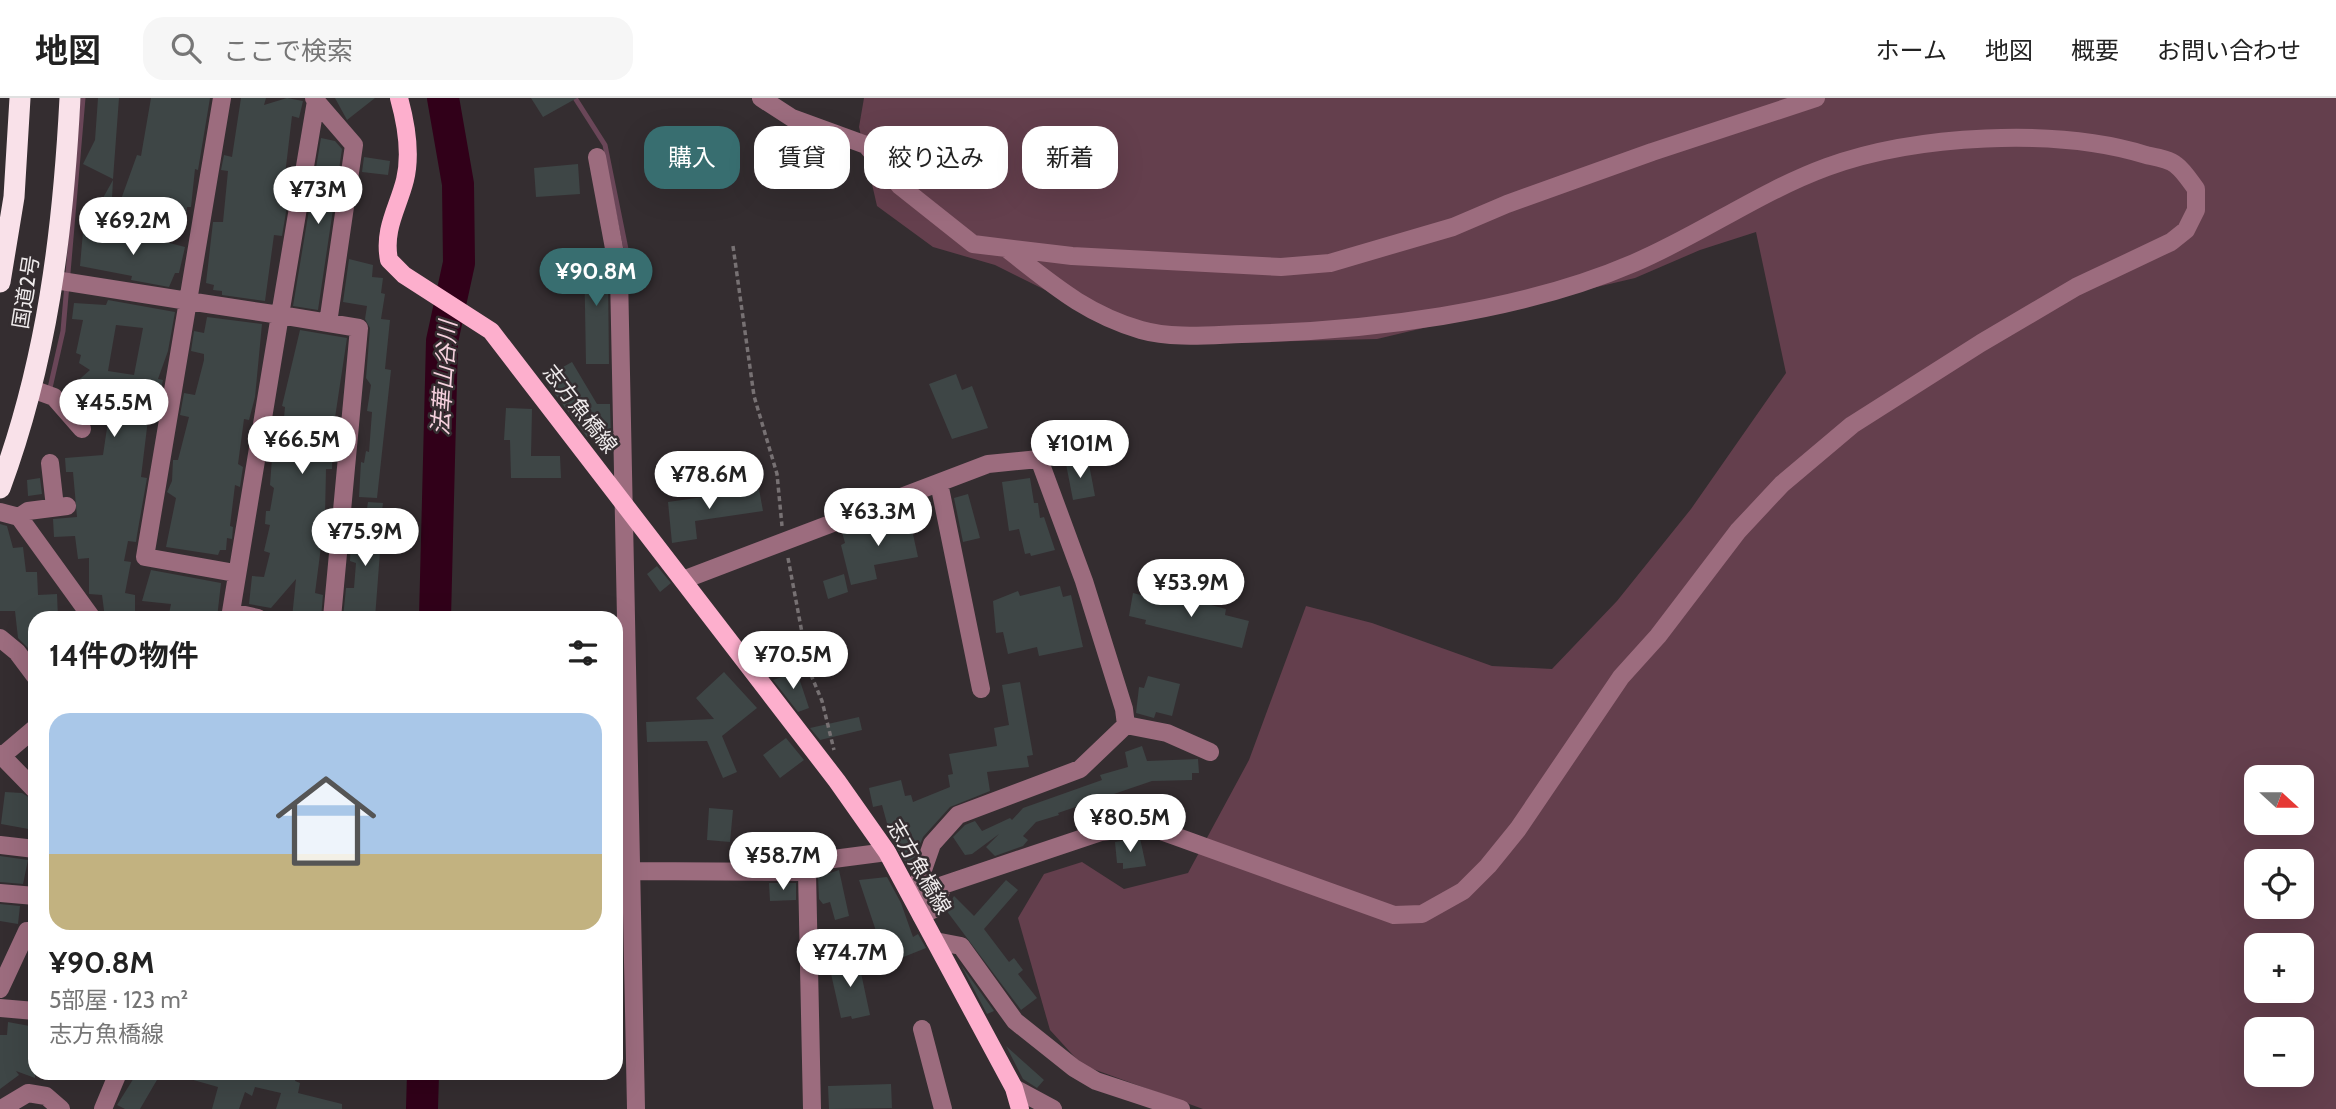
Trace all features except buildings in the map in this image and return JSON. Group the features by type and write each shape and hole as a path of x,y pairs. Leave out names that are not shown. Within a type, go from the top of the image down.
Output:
{"highway":[{"path":"0,282 14,197 20,98"},
{"name":"国道2号","path":"0,488 41,391 64,282 70,98"}],"main road":[{"name":"志方魚橋線","path":"399,98 407,134 406,177 389,223 388,260 404,275 491,331 833,776 887,852 1014,1088 1020,1109"}],"street":[{"path":"222,98 145,557 235,573"},
{"path":"761,98 792,118 866,145 900,186 973,244 1202,265 1281,267 1330,263 1453,227 1507,204 1652,152 1816,98"},
{"path":"230,611 315,99"},
{"path":"315,99 354,145 328,323"},
{"path":"1007,248 1083,307 1144,331 1189,336 1273,334 1441,316 1556,291 1634,263 1827,167 1886,151 1970,140 2066,139 2134,151 2175,163 2196,189 2196,209 2186,230 2171,242 2076,287 1981,343 1852,425 1782,484 1738,531 1658,636 1621,677 1518,829 1463,891 1422,914 1394,915 1147,826 1101,832 943,885 934,909 921,915 917,887 932,844 958,816 1080,769 1126,725"},
{"path":"597,157 619,275 636,1109"},
{"path":"64,282 359,328 333,611"},
{"path":"41,391 82,429"},
{"path":"683,580 988,464 1039,459 1084,581 1124,709 1126,725"},
{"path":"19,517 28,511 61,507 50,463"},
{"path":"939,483 981,690"},
{"path":"0,512 19,517 87,611"},
{"path":"0,638 17,652 28,667"},
{"path":"1126,725 1167,733 1210,752"},
{"path":"28,734 1,755 28,782"},
{"path":"0,845 28,848"},
{"path":"630,871 807,872 818,861 887,852"},
{"path":"807,872 812,1109"},
{"path":"0,893 28,895"},
{"path":"0,989 28,931"},
{"path":"935,941 961,946 1015,1021 1074,1068 1096,1081 1156,1104 1181,1109"},
{"path":"0,1008 28,1011"},
{"path":"922,1028 943,1109"},
{"path":"103,1109 115,1080"},
{"path":"1014,1088 1053,1109"},
{"path":"1,1109 27,1093 46,1096 61,1109"}],"path":[{"path":"733,246 752,384 777,474 785,541 808,670 833,737 833,776"}],"shaded area":[{"path":"864,98 2336,98 2336,1109 1203,1109 1082,1065 1050,1030 1018,918 1044,874 1082,862 1124,889 1188,873 1249,760 1306,606 1372,623 1492,666 1552,669 1617,601 1691,509 1786,373 1756,232 1700,250 1635,278 1377,339 1223,343 1134,334 995,265 933,247 877,206 873,189 1008,189 1008,126 864,126 864,149 859,127"}],"waterway":[{"path":"50,388 63,331 83,98"},
{"name":"法華山谷川","path":"435,611 442,341 459,263 458,184 443,98"},
{"path":"575,98 605,145 627,254 627,276"},
{"name":"法華山谷川","path":"422,1109 423,1080"}]}
